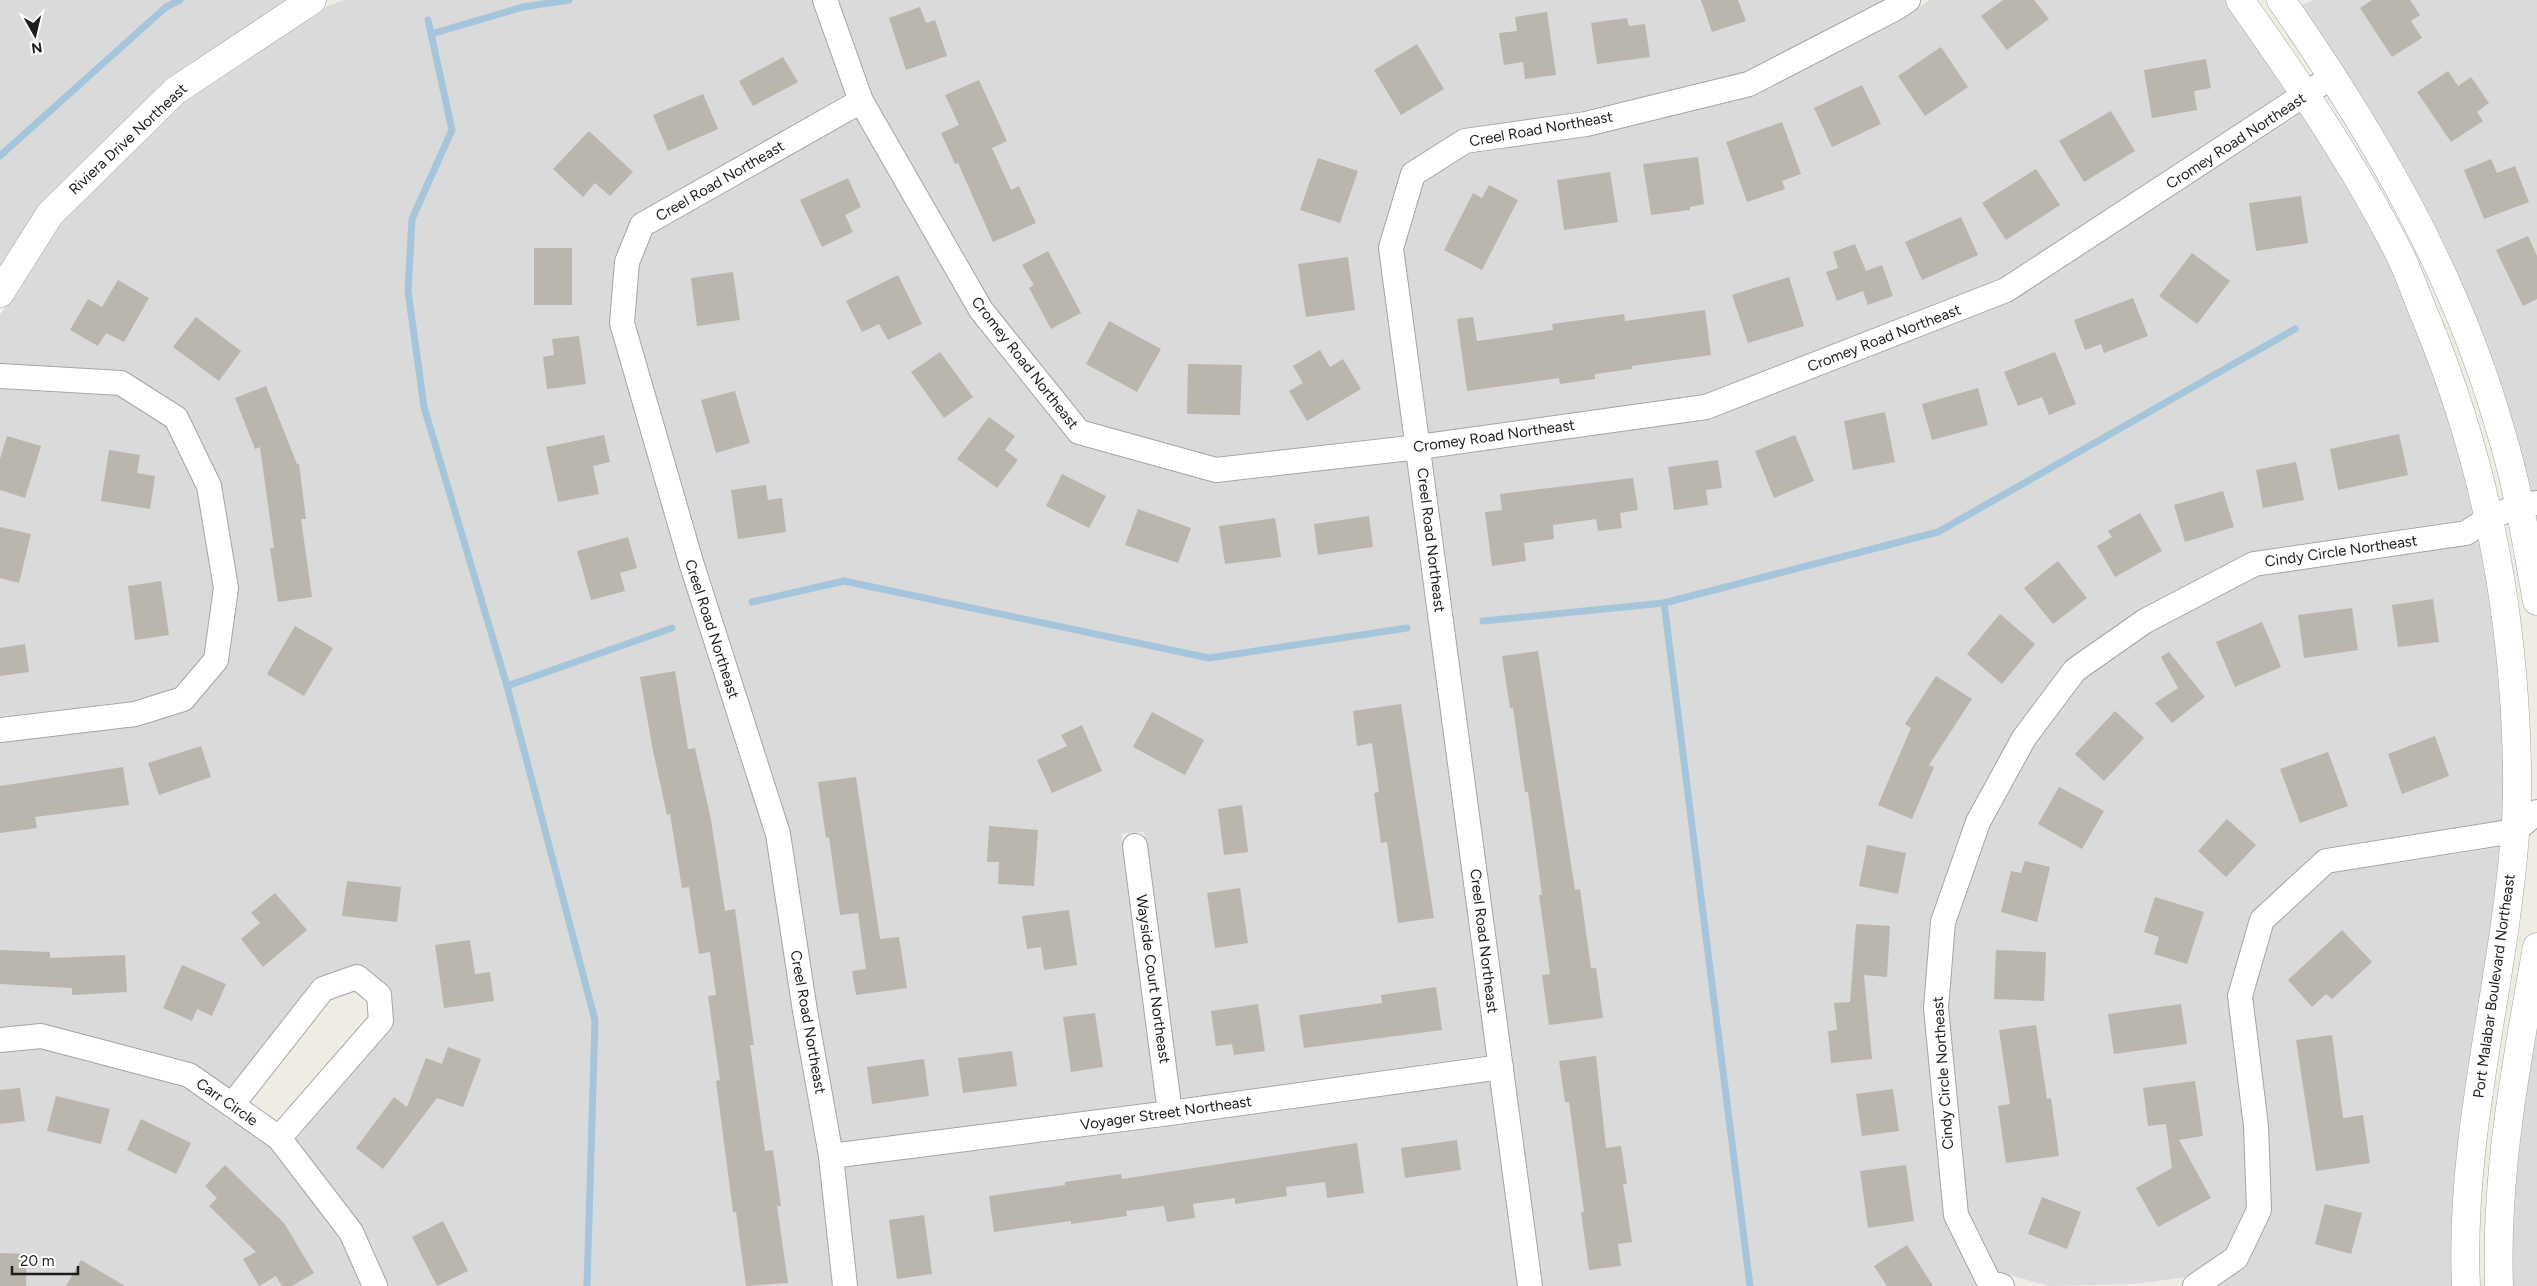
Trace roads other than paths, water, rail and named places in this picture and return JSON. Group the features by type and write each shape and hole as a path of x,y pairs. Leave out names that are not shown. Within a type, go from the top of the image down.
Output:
{"street":[{"name":"Riviera Drive Northeast","path":"0,293 50,214 175,90 312,0"},
{"name":"Cromey Road Northeast","path":"825,0 861,101 981,310 1079,432 1216,470 1419,447 1706,407 2006,290 2334,76"},
{"name":"Creel Road Northeast","path":"1530,1286 1391,248 1413,174 1465,141 1586,124 1749,84 1908,0"},
{"name":"Port Malabar Boulevard Northeast","path":"2240,0 2306,95 2363,187 2400,255 2447,370 2490,518 2510,637 2517,772 2515,831 2506,932 2481,1072 2468,1179 2466,1286"},
{"path":"2281,0 2334,76 2392,173 2430,244 2479,362 2528,504 2537,601"},
{"name":"Creel Road Northeast","path":"845,1286 831,1156 804,1011 778,834 691,562 622,323 627,262 642,225 861,101"},
{"path":"0,376 121,383 176,418 209,486 226,588 216,660 183,700 135,714 0,730"},
{"name":"Cindy Circle Northeast","path":"2002,1286 1989,1282 1956,1215 1936,1008 1943,922 1978,822 2024,738 2075,670 2145,621 2254,564 2466,533 2490,518 2528,504"},
{"path":"2196,1286 2236,1258 2259,1210 2256,1126 2240,996 2262,920 2326,861 2515,831 2537,812"},
{"name":"Wayside Court Northeast","path":"1135,846 1170,1114"},
{"path":"2499,1286 2501,1178 2515,1073 2537,946"},
{"path":"232,1105 323,989 357,977 379,995 381,1021 279,1138"},
{"name":"Carr Circle","path":"0,1040 41,1036 189,1075 279,1138 351,1232 375,1286"},
{"name":"Voyager Street Northeast","path":"831,1156 1170,1114 1501,1067"}],"waterway":[{"path":"0,156 166,7 180,0"},
{"path":"431,34 523,7 569,0"},
{"path":"428,20 452,130 412,219 408,291 424,407 507,686 595,1020 587,1286"},
{"path":"1483,621 1664,603 1938,532 2295,329"},
{"path":"752,602 844,581 1209,658 1407,628"},
{"path":"1664,603 1750,1286"},
{"path":"507,686 672,628"}]}
